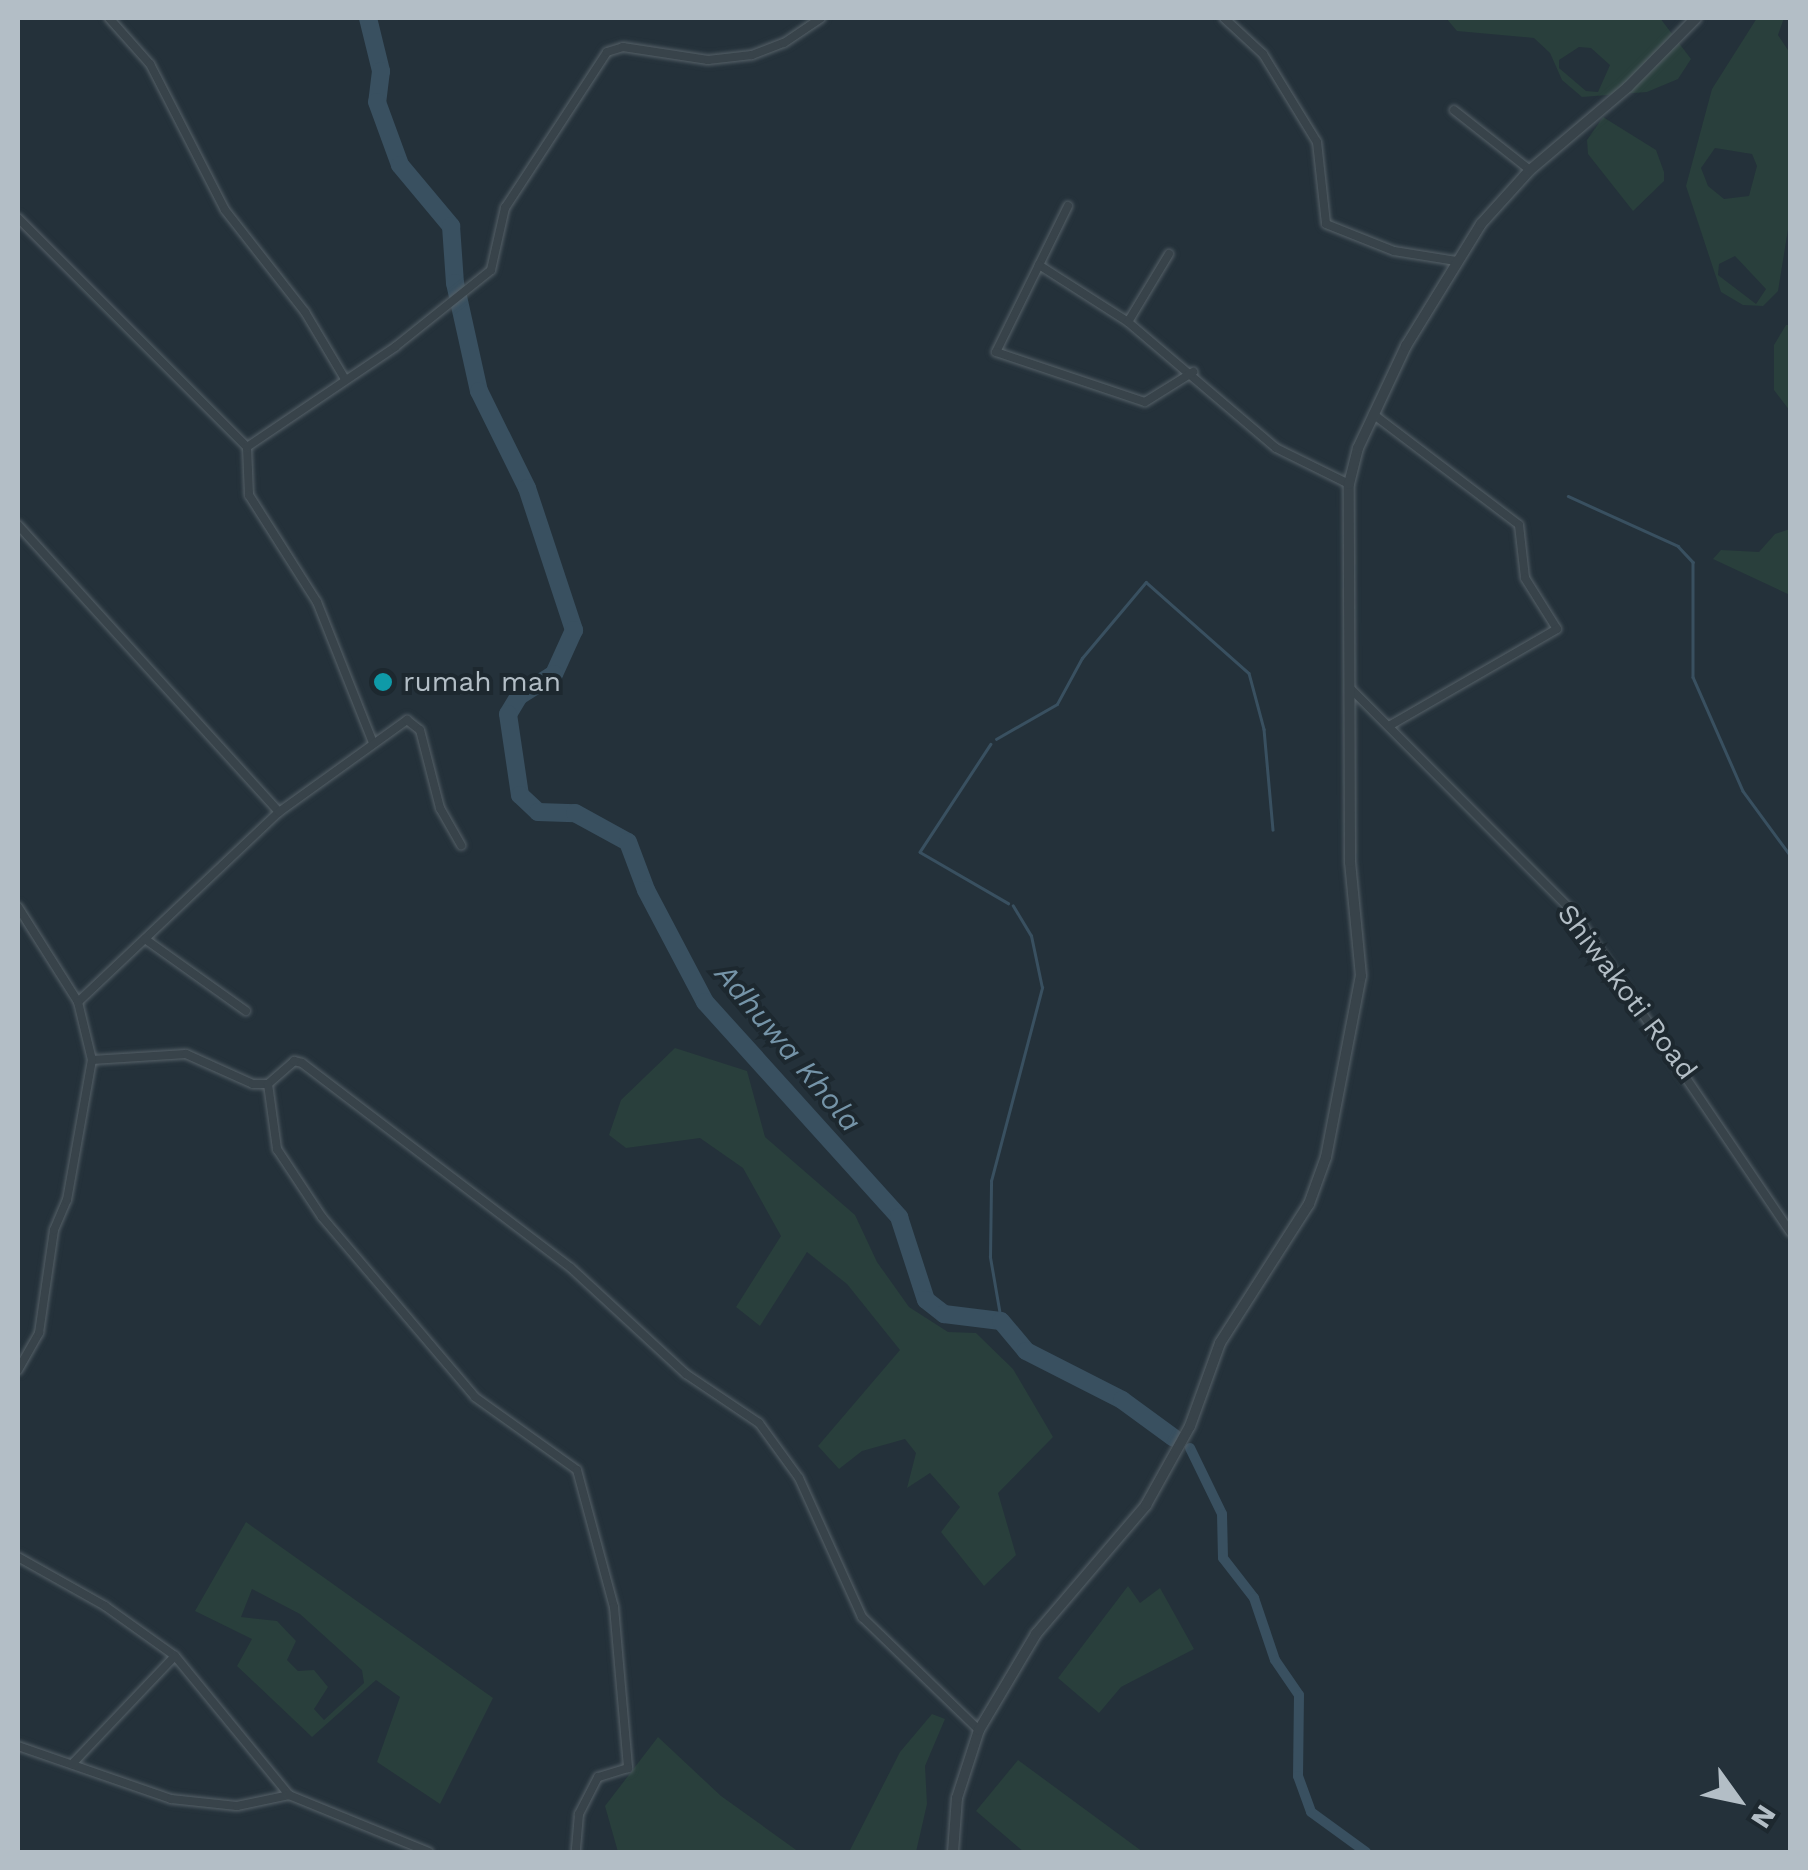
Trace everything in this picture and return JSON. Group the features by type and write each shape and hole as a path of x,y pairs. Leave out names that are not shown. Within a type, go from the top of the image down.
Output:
{"street":[{"path":"109,18 150,64 225,210 305,312 345,379"},
{"path":"247,447 465,293 498,259 505,208 606,52 623,47 708,60 752,55 822,18"},
{"path":"1224,18 1264,54 1316,142 1326,224 1394,251 1456,261"},
{"path":"953,1852 957,1798 979,1730 1036,1634 1146,1505 1190,1426 1242,1300 1309,1204 1337,1117 1361,976 1350,862 1349,484 1374,414 1456,261 1530,170 1628,87 1696,18"},
{"path":"1454,110 1530,170"},
{"path":"1068,206 996,352 1145,402 1194,372"},
{"path":"18,218 247,447 249,494 317,602 372,740"},
{"path":"1128,322 1169,254"},
{"path":"1039,265 1128,322 1194,372 1276,448 1349,484"},
{"path":"1374,414 1519,525 1525,578 1557,629 1391,725"},
{"path":"18,525 279,812"},
{"name":"Shiwakoti Road","path":"1351,689 1391,725 1469,813 1575,914 1790,1232"},
{"path":"78,1002 279,812 372,740 414,721 440,808 461,845"},
{"path":"18,907 78,1002 92,1060 67,1200 54,1230 39,1333 18,1370"},
{"path":"145,939 246,1012"},
{"path":"92,1060 186,1054 253,1084 268,1084 294,1060 302,1063 571,1268 686,1374 759,1422 800,1478 838,1574 862,1617 979,1730"},
{"path":"268,1084 277,1150 322,1217 475,1396 577,1470 614,1607 628,1768 598,1777 579,1814 576,1852"},
{"path":"18,1557 105,1606 176,1656 289,1795 429,1852"},
{"path":"72,1764 176,1656"},
{"path":"18,1746 130,1788 206,1804 238,1806 289,1795"}],"green space":[{"path":"1446,18 1660,18 1691,59 1678,79 1647,92 1582,97 1562,80 1550,53 1534,38 1457,31","holes":["1579,47 1591,48 1610,65 1598,92 1586,91 1559,68 1559,60"]},
{"path":"1757,18 1784,18 1778,35 1790,53 1790,217 1778,291 1763,306 1743,305 1721,292 1686,186 1712,89","holes":["1715,148 1752,154 1757,166 1749,196 1724,199 1708,186 1701,168","1735,256 1766,289 1756,304 1718,275 1719,264"]},
{"path":"1603,117 1656,150 1664,172 1664,181 1633,211 1588,154 1587,140"},
{"path":"1786,325 1790,325 1790,411 1774,390 1774,345"},
{"path":"1790,529 1790,595 1713,559 1721,550 1759,552 1775,534"},
{"path":"675,1048 747,1071 765,1137 855,1215 877,1262 909,1307 948,1332 976,1333 1013,1369 1053,1437 998,1493 1016,1555 984,1586 941,1532 960,1507 930,1473 907,1488 916,1453 905,1439 862,1451 839,1469 818,1446 900,1350 847,1284 807,1252 760,1326 736,1307 781,1236 743,1168 700,1138 626,1148 609,1135 621,1100"},
{"path":"246,1522 493,1698 440,1804 377,1762 400,1697 376,1680 312,1737 237,1666 252,1639 195,1611","holes":["252,1589 300,1614 362,1670 364,1683 324,1720 314,1709 328,1687 314,1670 298,1671 287,1660 296,1641 277,1621 241,1617"]},
{"path":"1128,1586 1140,1603 1160,1588 1194,1649 1121,1687 1099,1713 1058,1678"},
{"path":"932,1714 945,1719 925,1766 927,1804 916,1852 849,1852 900,1752"},
{"path":"658,1737 721,1796 799,1852 618,1852 605,1806"},
{"path":"1018,1760 1143,1852 1024,1852 976,1811"}],"waterway":[{"name":"Adhuwa Khola","path":"368,18 381,71 377,102 400,165 451,226 455,283 479,391 527,488 574,630 554,674 519,696 508,714 520,795 538,812 575,813 628,842 646,890 705,1002 899,1217 926,1300 944,1314 1001,1321 1026,1351 1122,1400 1174,1438"},
{"path":"1568,496 1678,546 1693,562 1693,677 1743,791 1790,855"},
{"path":"996,739 1057,704 1082,658 1146,582 1249,673 1264,729 1273,830"},
{"path":"991,744 920,852 1008,903"},
{"path":"1001,1321 990,1257 991,1181 1042,988 1031,936 1013,906"},
{"path":"1190,1448 1222,1514 1223,1558 1254,1598 1275,1660 1299,1695 1298,1776 1311,1812 1366,1852"}],"place":[{"name":"rumah man","path":"383,682"}]}
